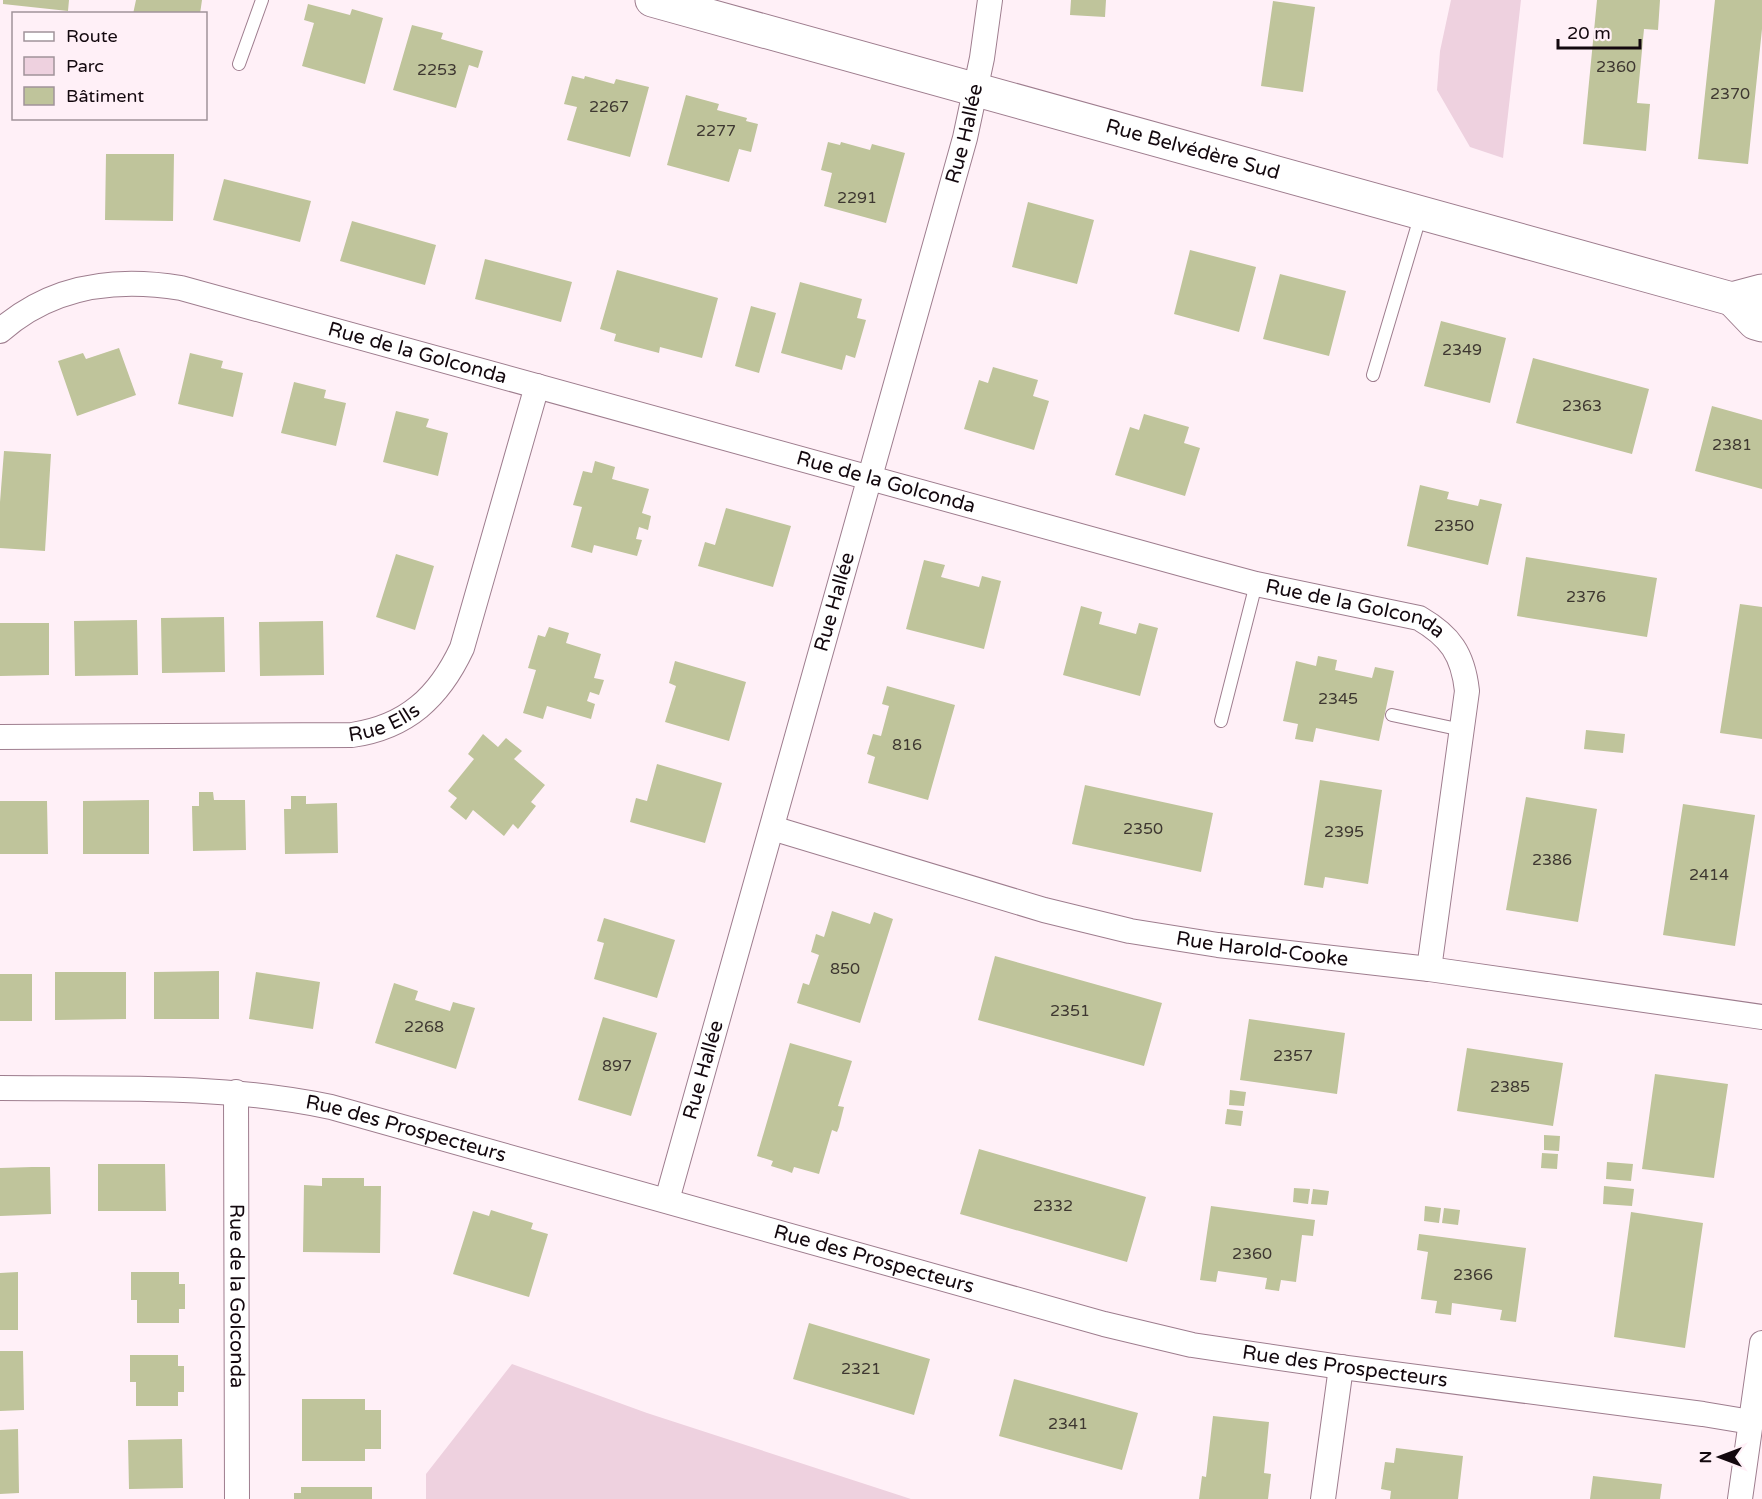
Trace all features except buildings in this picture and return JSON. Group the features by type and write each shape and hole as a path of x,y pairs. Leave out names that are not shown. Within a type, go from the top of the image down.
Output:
{"street":[{"name":"Rue Belvédère Sud","path":"652,0 1421,213 1747,295 1755,323 1762,325"},
{"name":"Rue Hallée","path":"667,1200 961,152 976,90 990,0"},
{"name":"Rue de la Golconda","path":"0,331 33,307 61,294 120,282 151,283 180,288 1256,584 1419,618 1435,627 1458,655 1465,673 1467,691 1429,969"},
{"name":"Rue Ells","path":"0,736 352,735 375,731 416,710 436,692 451,671 462,648 537,386"},
{"name":"Rue Harold-Cooke","path":"772,828 1044,910 1130,932 1207,944 1429,969 1762,1017"},
{"name":"Rue des Prospecteurs","path":"0,1088 196,1089 289,1099 331,1107 1136,1333 1192,1345 1756,1422"},
{"name":"Rue de la Golconda","path":"236,1092 237,1499"},
{"path":"1740,1499 1756,1422 1762,1343"},
{"path":"1323,1499 1341,1366"}],"lane":[{"path":"239,64 262,0"},
{"path":"1373,375 1421,213"},
{"path":"1221,721 1256,584"},
{"path":"1392,715 1462,730"}],"green space":[{"path":"1451,0 1521,0 1503,158 1470,147 1437,90 1440,51"},
{"path":"512,1364 647,1413 911,1499 426,1499 426,1474"}]}
